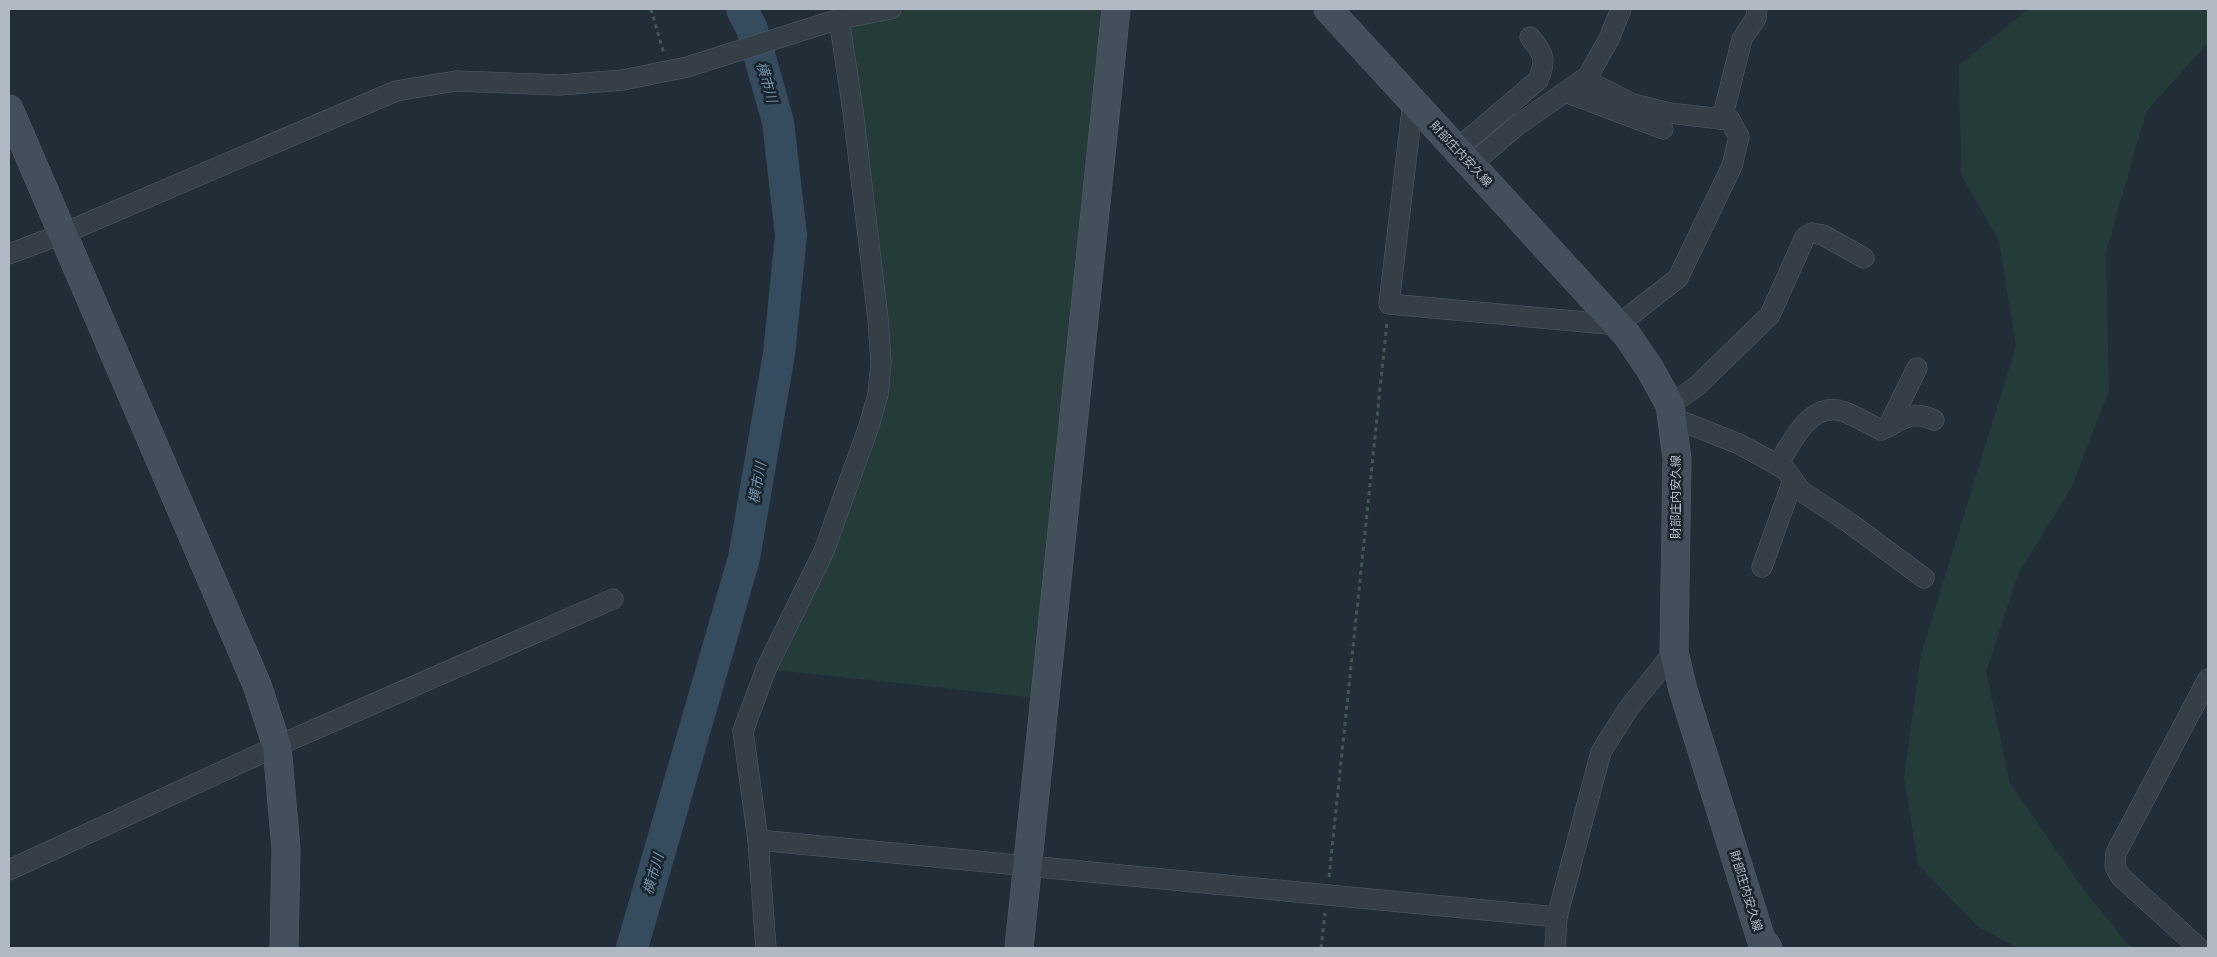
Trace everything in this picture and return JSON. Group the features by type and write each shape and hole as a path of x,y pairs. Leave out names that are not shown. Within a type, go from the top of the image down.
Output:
{"street":[{"path":"9,254 62,234 396,91 456,81 560,85 623,80 678,69 831,22 891,9"},
{"path":"1020,948 1116,9"},
{"name":"財部庄内安久線","path":"1328,9 1618,324 1650,369 1671,411 1677,459 1674,652 1683,690 1764,945"},
{"path":"1722,119 1742,39 1756,18 1757,9"},
{"path":"1464,158 1515,127 1588,76 1609,39 1613,14"},
{"path":"766,948 758,840 743,731 766,669 824,551 869,426 878,394 881,363 878,319 853,111 831,22"},
{"path":"1464,158 1538,80 1544,65 1542,52 1530,37"},
{"path":"1414,102 1389,304 1618,324 1678,278 1732,166 1739,138 1730,120 1669,114 1633,104 1584,79"},
{"path":"1565,92 1663,129"},
{"path":"9,109 257,685 277,746 286,849 284,948"},
{"path":"1864,258 1823,234 1812,233 1806,237 1770,315 1671,411 1785,469 1801,491 1924,578"},
{"path":"1888,427 1917,368"},
{"path":"1777,465 1810,417 1826,410 1844,412 1881,430 1911,416 1921,414 1934,420"},
{"path":"1762,567 1793,480"},
{"path":"9,870 277,746 612,599"},
{"path":"1555,948 1557,917 1601,752 1628,709 1674,652"},
{"path":"2199,948 2120,876 2115,866 2116,852 2208,679"},
{"path":"758,840 1557,917"}],"path":[{"path":"651,9 678,69"},
{"path":"1321,948 1389,304"}],"green space":[{"path":"891,9 1116,9 1046,699 766,669 878,394 839,19"},
{"path":"2028,9 2208,9 2208,43 2146,112 2106,252 2109,390 2072,487 2018,574 1986,672 2010,783 2081,886 2131,948 2018,948 1977,926 1918,864 1904,777 1921,654 2016,346 1999,241 1961,174 1959,65"}],"waterway":[{"name":"横市川","path":"632,948 744,558 779,354 791,235 778,122 752,29 742,9"}]}
